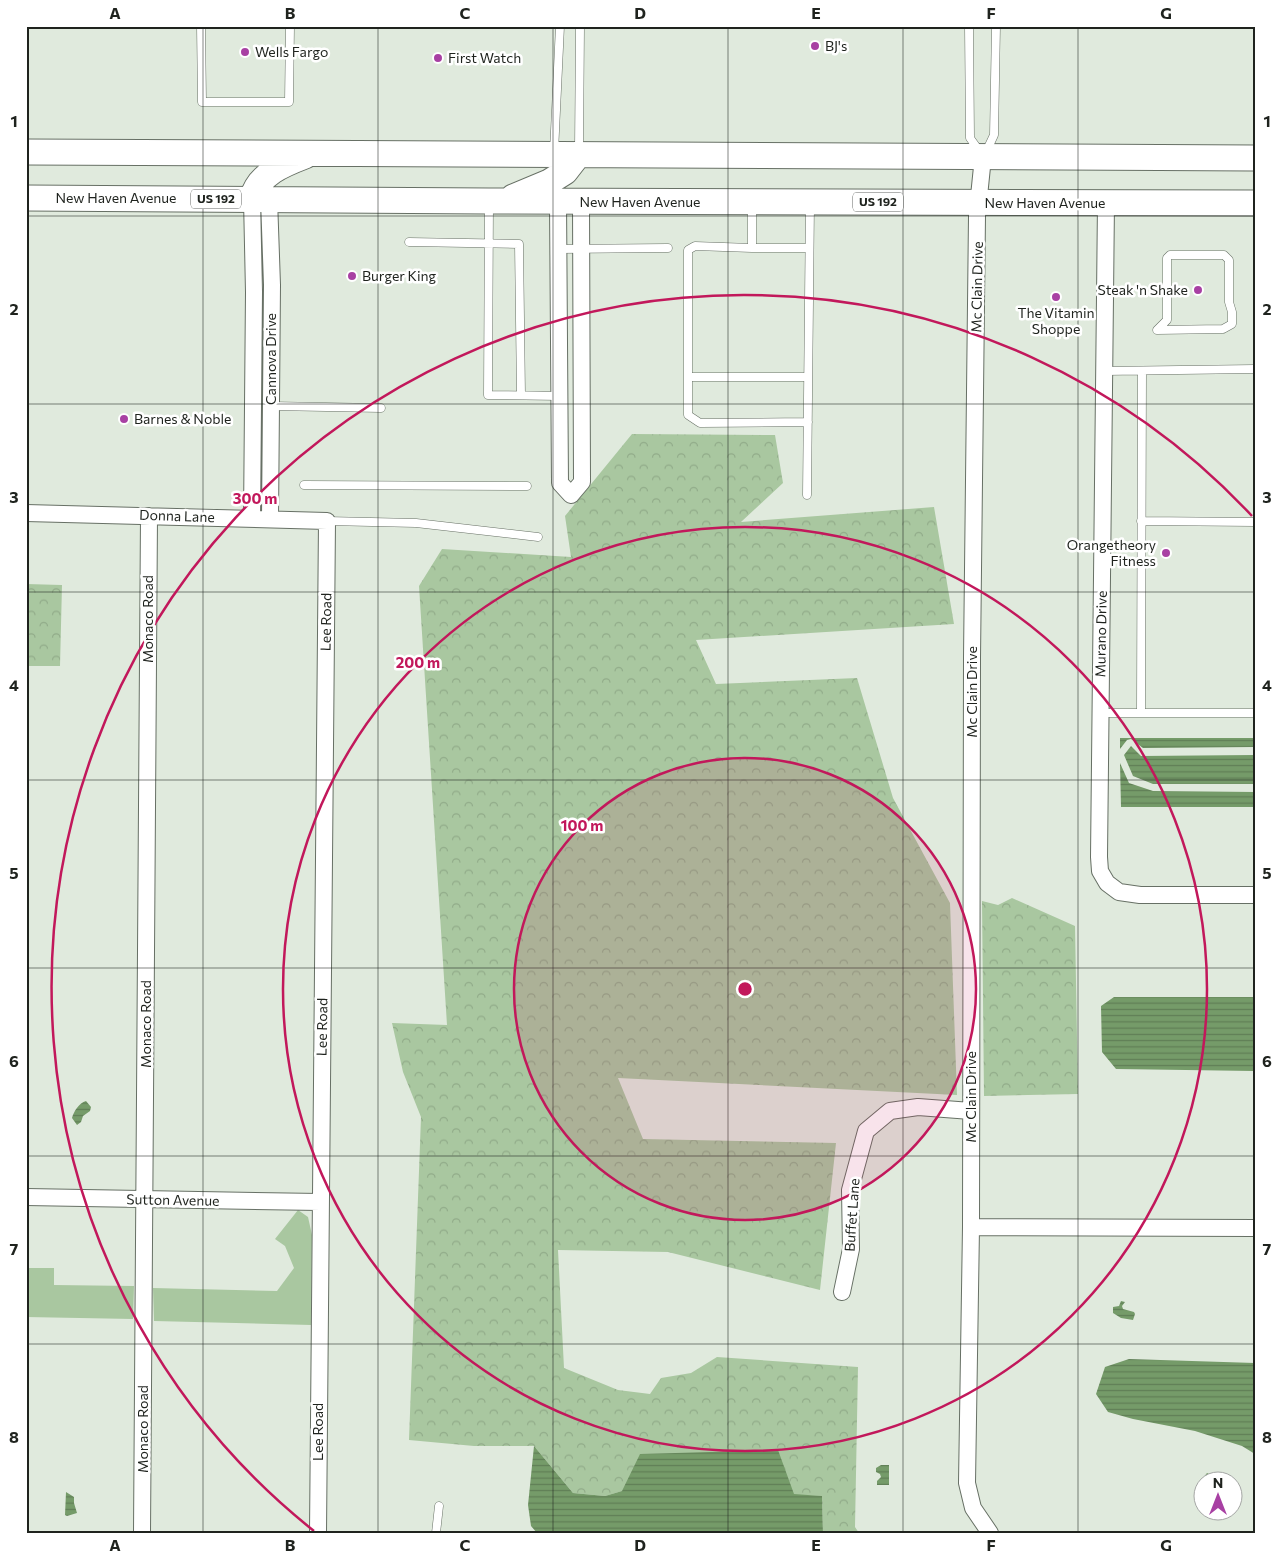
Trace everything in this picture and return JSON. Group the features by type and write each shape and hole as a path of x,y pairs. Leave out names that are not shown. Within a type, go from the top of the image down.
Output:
{"main road":[{"path":"26,152 1255,158"},
{"path":"260,199 257,185 268,175 287,163 312,153"},
{"path":"496,201 549,182 565,172 579,154"},
{"path":"569,201 580,178 596,167 620,155"},
{"name":"New Haven Avenue","path":"26,198 1255,204"}],"street":[{"name":"Mc Clain Drive","path":"983,157 978,202 972,658 971,1227 967,1483 973,1508 990,1533"},
{"name":"Cannova Drive","path":"260,199 272,285 270,519"},
{"name":"Cannova Drive","path":"252,519 254,292 260,199"},
{"path":"569,201 581,248 582,482 571,495 560,483 558,249 569,201"},
{"name":"Murano Drive","path":"1106,203 1100,871 1107,883 1119,892 1140,895 1255,895"},
{"name":"Donna Lane","path":"26,513 327,522"},
{"name":"Monaco Road","path":"142,1533 149,516"},
{"name":"Lee Road","path":"318,1533 327,522"},
{"name":"Buffet Lane","path":"842,1292 851,1249 850,1190 866,1131 890,1111 918,1107 971,1111"},
{"name":"Sutton Avenue","path":"26,1197 320,1202"},
{"path":"971,1227 1255,1228"}],"lane":[{"path":"201,26 202,102 289,102 290,26"},
{"path":"554,154 560,26"},
{"path":"579,154 580,26"},
{"path":"969,26 970,138 983,157 994,136 996,26"},
{"path":"496,201 489,243 488,395 560,396"},
{"path":"752,202 752,248"},
{"path":"807,495 810,202"},
{"path":"409,242 519,244 521,395"},
{"path":"808,422 700,423 688,415 688,250 695,246 809,248"},
{"path":"558,249 668,248"},
{"path":"1224,254 1229,260 1229,302 1232,312 1232,324 1223,329 1157,330 1167,320 1167,258 1170,255 1224,254"},
{"path":"1104,371 1255,369"},
{"path":"1141,713 1142,371"},
{"path":"688,377 808,377"},
{"path":"271,406 381,408"},
{"path":"304,485 527,486"},
{"path":"1141,521 1255,522"},
{"path":"327,522 416,523 538,537"},
{"path":"1100,713 1255,713"},
{"path":"436,1533 439,1506"}],"green space":[{"path":"632,434 775,435 783,483 741,522 934,507 954,624 696,640 716,684 857,678 893,798 950,903 957,1095 618,1078 643,1139 836,1143 820,1290 668,1252 558,1250 564,1368 618,1390 650,1394 661,1378 691,1373 717,1357 858,1367 855,1527 859,1533 823,1533 822,1496 622,1491 605,1496 573,1493 534,1446 474,1446 409,1440 421,1117 403,1072 392,1023 447,1025 419,586 442,549 571,557 565,516"},
{"path":"26,584 62,585 60,666 26,666"},
{"path":"1012,898 1075,926 1078,1094 984,1096 982,901 998,905"},
{"path":"298,1210 308,1217 312,1235 311,1325 154,1321 153,1288 277,1291 294,1268 285,1246 275,1239"},
{"path":"26,1268 54,1268 54,1285 134,1286 133,1319 26,1317"}],"shaded area":[{"path":"1120,738 1255,738 1255,747 1143,748 1131,739 1127,740 1120,749"},
{"path":"1131,746 1141,756 1255,755 1255,784 1153,784 1133,776 1124,755"},
{"path":"1120,763 1129,783 1153,791 1255,792 1255,807 1121,807"},
{"path":"1114,997 1255,997 1255,1071 1116,1069 1102,1052 1101,1006"},
{"path":"86,1101 91,1107 90,1111 83,1116 81,1122 77,1125 72,1118 73,1115 79,1105"},
{"path":"1121,1301 1125,1302 1122,1306 1123,1309 1134,1312 1133,1320 1121,1318 1113,1313 1113,1307 1119,1306"},
{"path":"1129,1359 1255,1363 1255,1454 1242,1446 1195,1431 1133,1419 1108,1412 1096,1394 1105,1367"},
{"path":"534,1446 573,1493 605,1496 622,1491 640,1454 778,1450 794,1494 822,1496 823,1533 537,1533 531,1526 528,1505"},
{"path":"881,1465 889,1465 889,1485 877,1485 877,1481 881,1477 876,1472 876,1468"},
{"path":"66,1492 74,1497 77,1513 67,1516 65,1515"}],"place":[{"name":"BJ's","path":"815,46"},
{"name":"Wells Fargo","path":"245,52"},
{"name":"First Watch","path":"438,58"},
{"name":"Burger King","path":"352,276"},
{"name":"Steak 'n Shake","path":"1198,290"},
{"name":"The Vitamin Shoppe","path":"1056,297"},
{"name":"Barnes & Noble","path":"124,419"},
{"name":"Orangetheory Fitness","path":"1166,553"}]}
